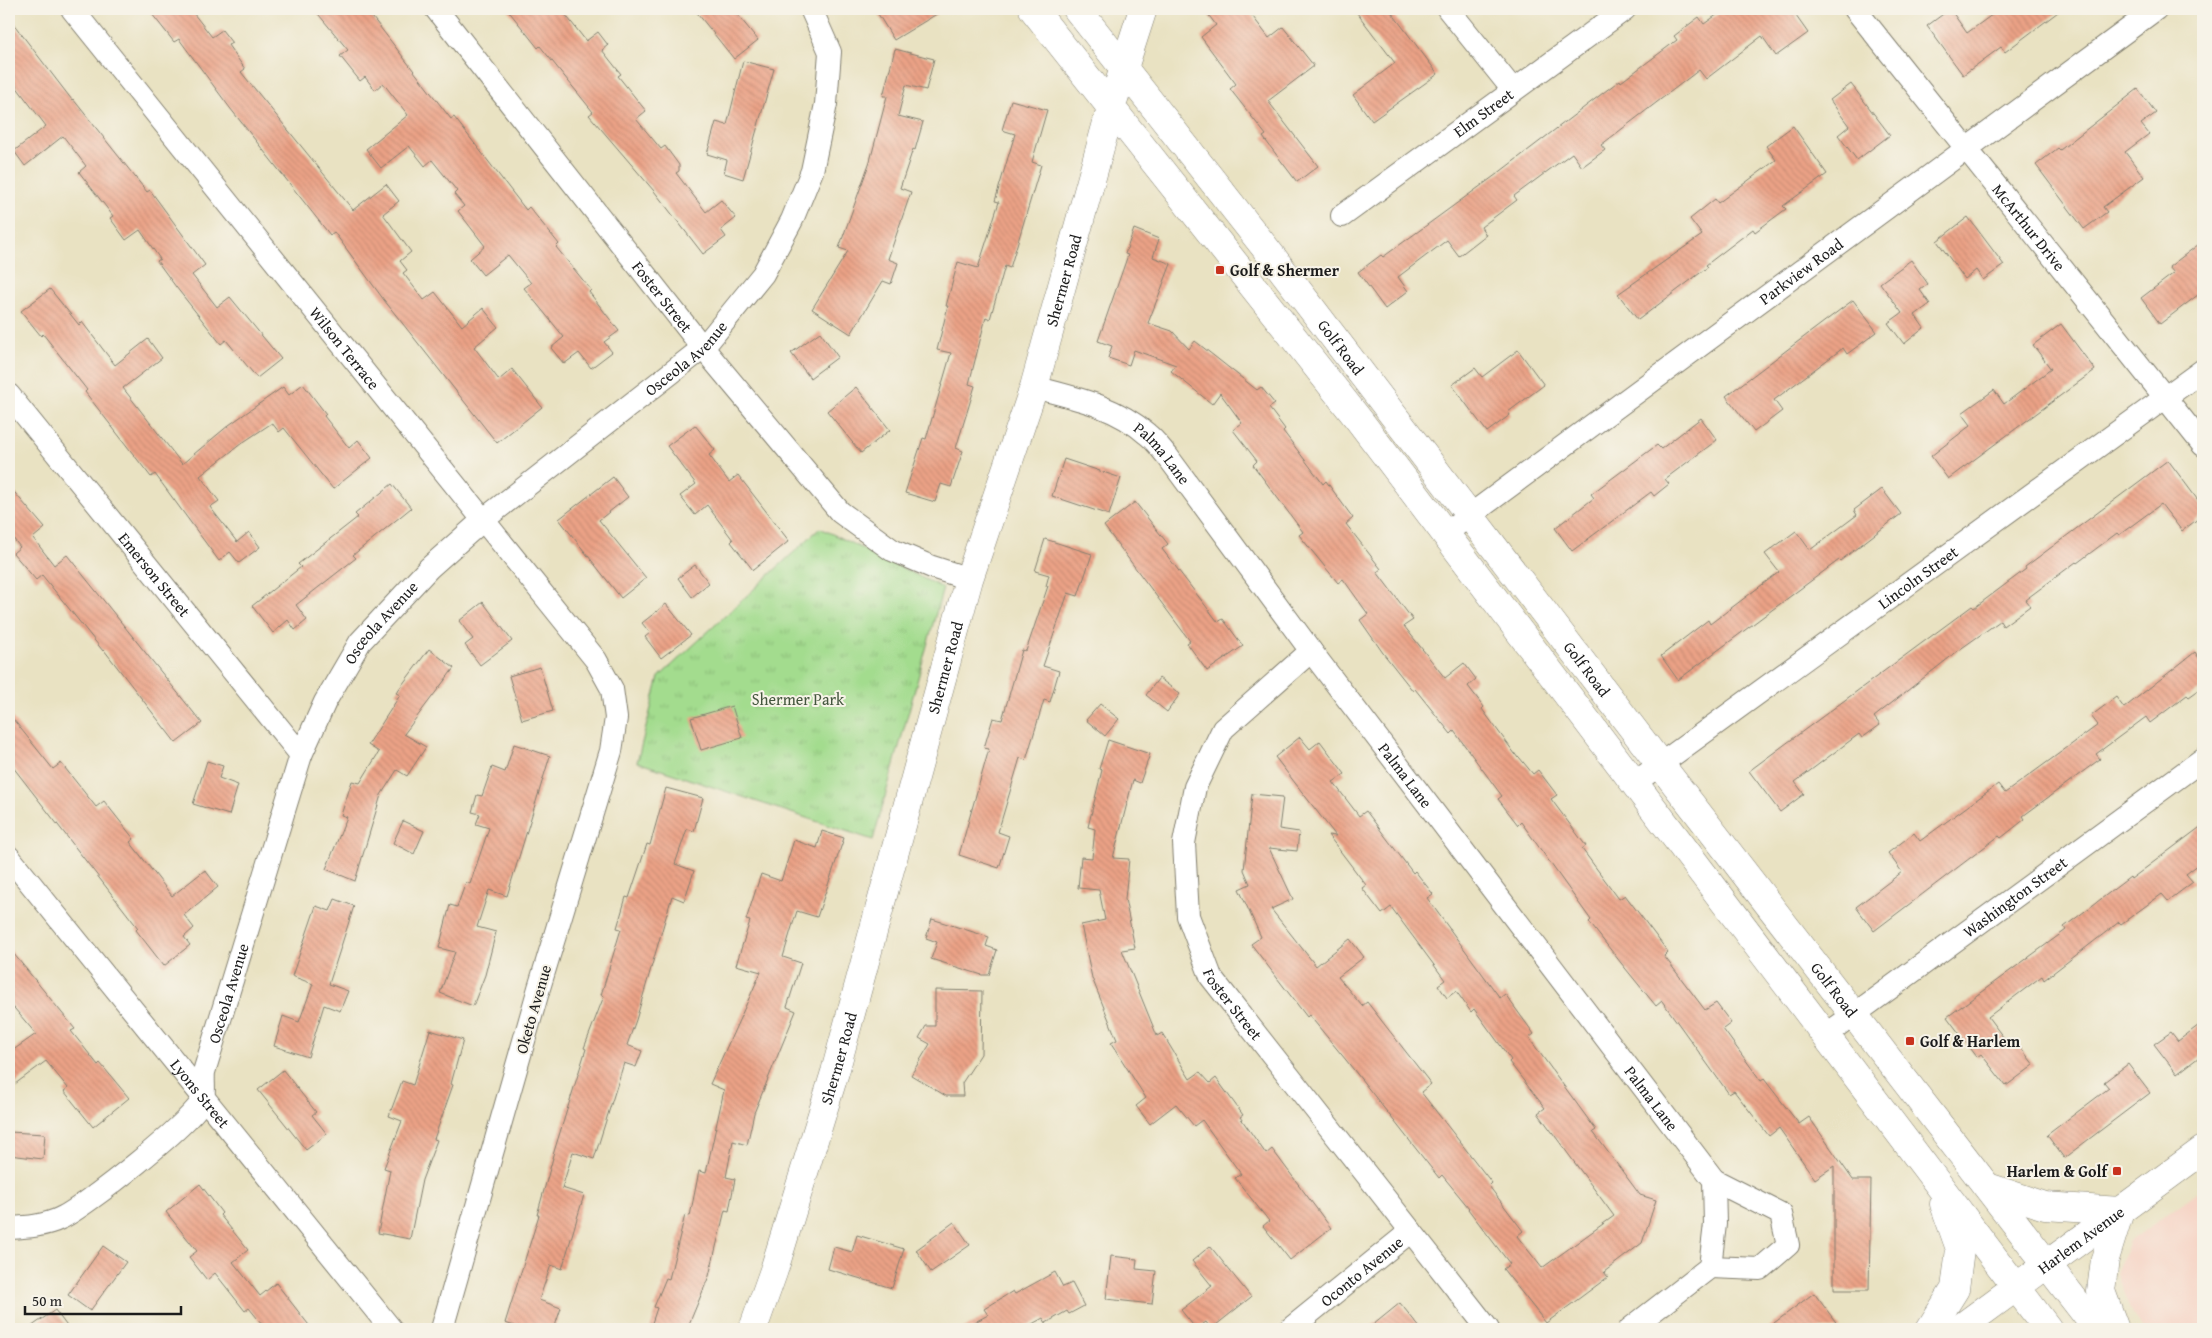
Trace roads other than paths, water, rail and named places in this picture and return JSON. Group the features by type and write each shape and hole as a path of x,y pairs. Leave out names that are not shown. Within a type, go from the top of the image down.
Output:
{"main road":[{"name":"Golf Road","path":"1033,9 1270,306 1446,533 1633,784 2048,1329"},
{"name":"Golf Road","path":"1077,9 1124,66 2097,1329"},
{"name":"Shermer Road","path":"753,1329 774,1270 835,1072 969,579 1034,387 1111,108 1143,9"},
{"name":"Harlem Avenue","path":"1959,1329 2203,1150"},
{"path":"1930,1329 1955,1289 1960,1249 1935,1179"},
{"path":"1988,1187 2045,1206 2120,1211 2105,1259 2101,1291 2115,1329"}],"street":[{"name":"Wilson Terrace","path":"72,9 596,660 612,689"},
{"name":"Foster Street","path":"436,9 703,348 840,512 892,550 932,567 969,579"},
{"name":"Osceola Avenue","path":"203,1099 204,1072 301,755 325,702 360,642 429,568 483,520 703,348 763,274 792,220 812,172 826,104 830,52 811,9"},
{"path":"1448,9 1513,90"},
{"name":"Elm Street","path":"1342,216 1625,9"},
{"name":"McArthur Drive","path":"1855,9 2203,445"},
{"name":"Parkview Road","path":"1446,533 2156,9"},
{"name":"Lincoln Street","path":"1633,784 2203,370"},
{"name":"Palma Lane","path":"1034,387 1083,400 1121,416 1147,434 1168,457 1311,651 1714,1180"},
{"name":"Emerson Street","path":"9,395 301,755"},
{"name":"Foster Street","path":"1311,651 1223,729 1196,787 1184,843 1188,916 1211,977 1488,1329"},
{"name":"Oketo Avenue","path":"442,1329 539,988 610,751 616,718 612,689"},
{"name":"Washington Street","path":"1826,1035 2203,758"},
{"name":"Lyons Street","path":"9,857 391,1329"},
{"path":"9,1228 33,1227 60,1219 92,1199 182,1125 203,1099"},
{"path":"1630,1329 1710,1267 1760,1269 1788,1244 1781,1214 1714,1180 1714,1224 1710,1267"},
{"name":"Oconto Avenue","path":"1290,1329 1411,1231"}],"place":[{"name":"Golf & Shermer","path":"1220,270"},
{"name":"Golf & Harlem","path":"1910,1041"},
{"name":"Harlem & Golf","path":"2117,1171"}],"park label":[{"name":"Shermer Park","path":"798,699"}]}
